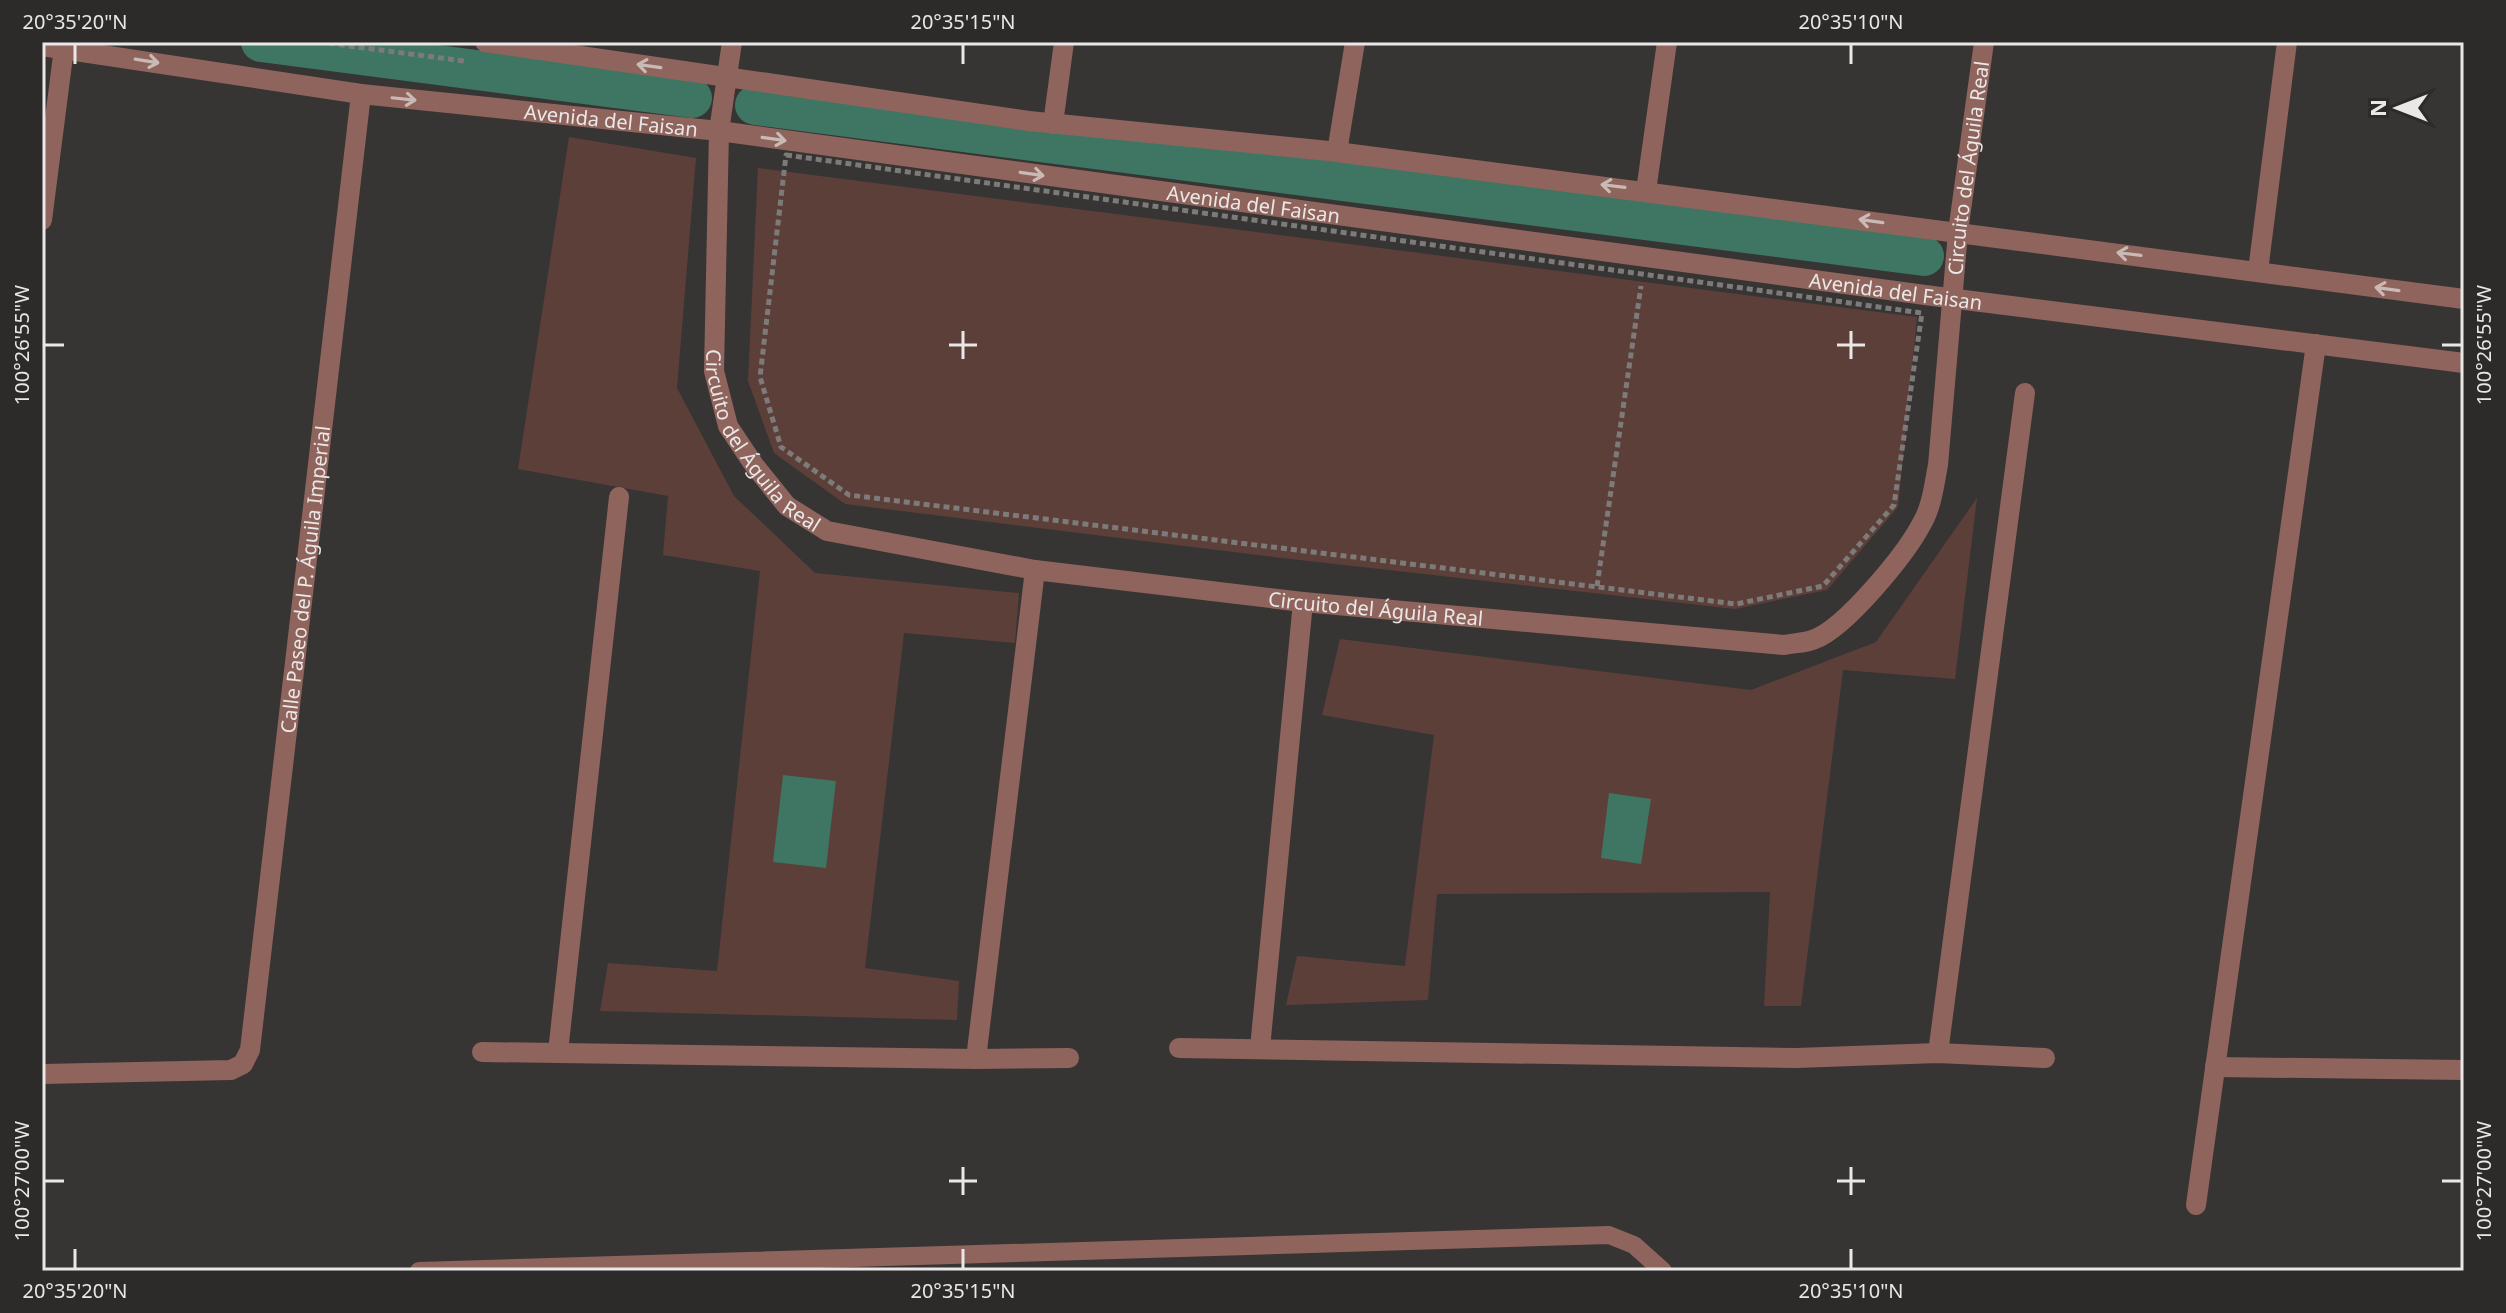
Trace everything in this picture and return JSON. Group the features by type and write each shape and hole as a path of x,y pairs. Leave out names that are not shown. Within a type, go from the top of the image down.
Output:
{"street":[{"path":"485,42 1053,124 1337,152 2464,299"},
{"name":"Circuito del Águila Real","path":"732,42 719,131 714,371 728,426 754,465 787,506 827,531 1035,570 1303,602 1784,645 1816,639 1844,618 1889,571 1922,524 1933,495 1958,232 1984,42"},
{"path":"1053,124 1064,42"},
{"path":"1337,152 1355,42"},
{"path":"1646,191 1667,42"},
{"path":"2258,271 2287,42"},
{"name":"Avenida del Faisan","path":"42,46 361,94 719,131 1953,299 2464,363"},
{"path":"42,220 64,48"},
{"name":"Calle Paseo del P. Águila Imperial","path":"42,1074 231,1070 243,1064 250,1050 361,94"},
{"path":"2196,1205 2316,344"},
{"path":"1938,1053 2025,393"},
{"path":"558,1052 619,497"},
{"path":"976,1059 1035,570"},
{"path":"1260,1048 1303,602"},
{"path":"1179,1048 1796,1058 1938,1053 2045,1058"},
{"path":"482,1052 1069,1058"},
{"path":"2215,1067 2464,1070"}],"lane":[{"path":"419,1271 1609,1235 1634,1245 1663,1271"}],"path":[{"path":"786,155 1922,313 1894,505 1823,586 1736,604 1597,586 849,495 781,447 760,377 786,155"},
{"path":"1597,586 1641,282"}],"shaded area":[{"path":"569,137 696,158 677,388 734,496 815,573 1019,593 1015,643 904,633 865,968 959,981 957,1020 600,1011 608,963 717,971 760,571 663,555 668,496 518,469"},
{"path":"758,168 1917,317 1898,507 1827,590 1735,609 1282,558 845,504 774,453 748,381"},
{"path":"1977,498 1955,679 1843,670 1801,1006 1764,1006 1770,892 1437,894 1428,1000 1286,1005 1297,956 1405,966 1434,735 1322,715 1340,639 1751,690 1876,642"},
{"path":"783,775 836,781 826,868 773,862"},
{"path":"1609,793 1651,799 1641,864 1601,858"}],"waterway":[{"path":"261,42 692,98"},
{"path":"755,105 1924,256"}]}
